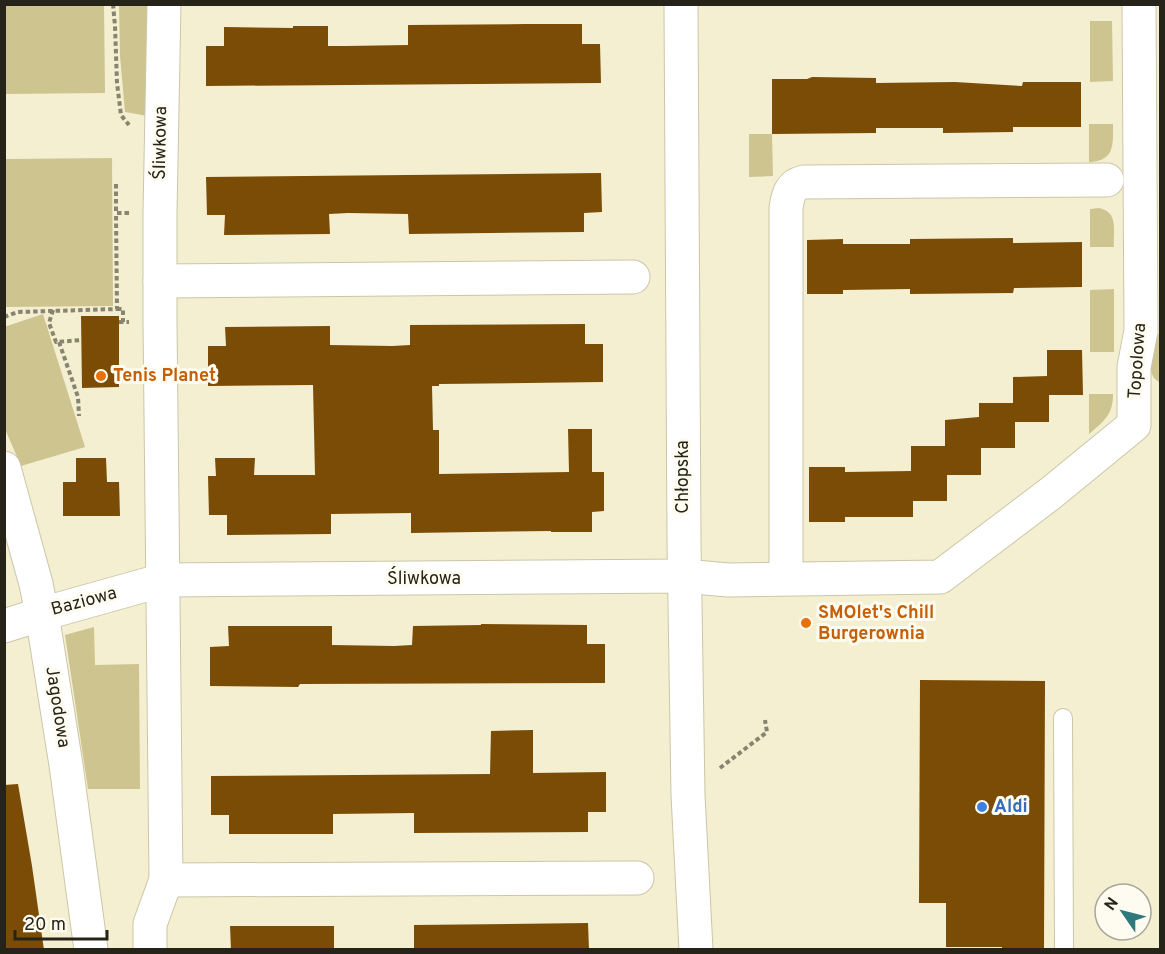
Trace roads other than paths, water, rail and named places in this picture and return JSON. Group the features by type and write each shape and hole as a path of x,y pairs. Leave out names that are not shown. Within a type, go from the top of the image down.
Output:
{"street":[{"name":"Śliwkowa","path":"150,950 150,924 166,880 160,281 164,4"},
{"name":"Chłopska","path":"681,4 684,576 688,795 696,950"},
{"name":"Topolowa","path":"684,576 728,580 940,577 1051,493 1134,425 1134,367 1142,331 1139,4"},
{"path":"786,579 786,208 788,195 792,188 804,182 1107,180"},
{"path":"160,281 633,277"},
{"path":"1134,425 1161,402"},
{"name":"Jagodowa","path":"4,468 42,614 66,765 91,950"},
{"name":"Śliwkowa","path":"163,580 684,576"},
{"name":"Baziowa","path":"4,626 163,580"},
{"path":"166,880 637,878"}],"lane":[{"path":"1063,718 1064,950"}],"place":[{"name":"Tenis Planet","path":"101,376"},
{"name":"SMOlet's Chill Burgerownia","path":"806,623"},
{"name":"Aldi","path":"982,807"}]}
